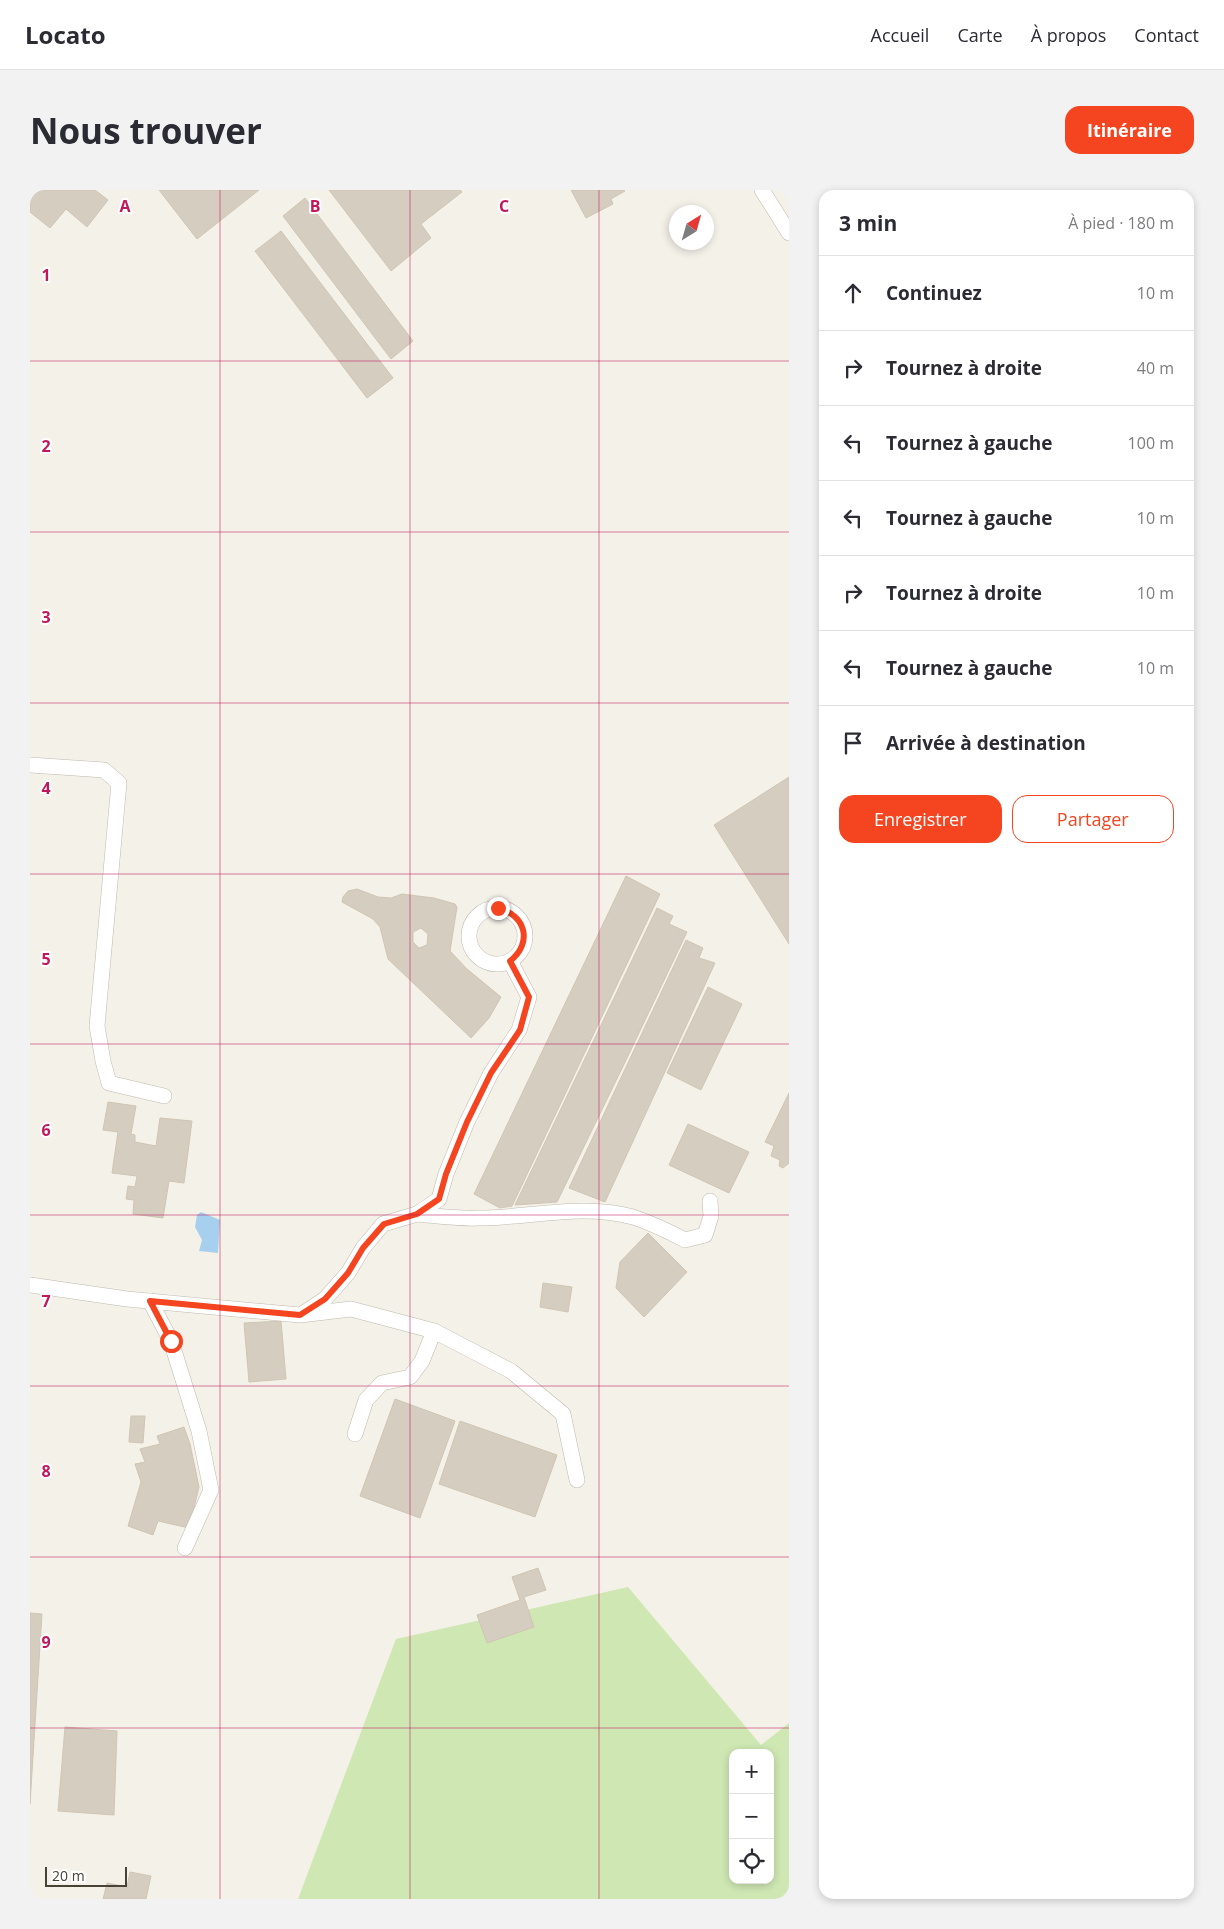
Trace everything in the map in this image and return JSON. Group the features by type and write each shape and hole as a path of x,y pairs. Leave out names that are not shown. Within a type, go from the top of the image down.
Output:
{"lane":[{"path":"762,190 789,233"},
{"path":"30,765 104,770 119,783 97,1026 103,1060 110,1083 164,1096"},
{"path":"300,1315 325,1299 348,1273 363,1248 384,1224 417,1214 439,1199 446,1174 467,1122 491,1073 520,1030 529,997 510,961"},
{"path":"417,1214 479,1218 567,1210 606,1212 640,1220 685,1240 705,1235 711,1216 710,1201"},
{"path":"30,1286 150,1301 300,1315 351,1309 434,1331 511,1371 563,1414 577,1480"},
{"path":"150,1301 174,1350 199,1431 211,1490 185,1548"},
{"path":"355,1434 366,1400 382,1383 410,1377 422,1361 434,1331"}],"green space":[{"path":"628,1587 761,1745 789,1723 789,1899 298,1899 396,1639"}],"water":[{"path":"201,1212 220,1220 218,1253 199,1251 202,1240 195,1227 197,1215"}],"building":[{"path":"30,190 95,190 108,200 87,227 66,209 50,228 30,212"},
{"path":"159,190 259,190 197,239"},
{"path":"329,190 460,190 462,192 421,224 431,238 391,271"},
{"path":"571,190 625,191 611,199 613,204 586,218"},
{"path":"305,198 413,341 391,359 283,216"},
{"path":"281,231 393,378 367,398 255,251"},
{"path":"789,777 789,944 714,825"},
{"path":"626,876 660,894 512,1206 500,1208 474,1194"},
{"path":"357,889 378,897 391,898 402,894 434,898 455,904 457,907 450,951 467,969 501,997 489,1018 471,1038 388,959 380,927 373,919 342,902 343,897 348,891","holes":["421,928 428,934 427,945 419,948 413,942 413,932"]},
{"path":"657,908 673,916 669,924 687,932 628,1056 557,1202 515,1205"},
{"path":"686,940 703,948 699,958 715,963 605,1202 569,1188"},
{"path":"708,987 742,1004 701,1090 667,1073"},
{"path":"789,1093 789,1163 783,1168 779,1166 780,1160 771,1156 774,1146 765,1142"},
{"path":"108,1102 136,1106 131,1134 135,1135 135,1142 156,1146 160,1118 192,1121 184,1183 169,1181 163,1218 133,1214 134,1200 126,1199 128,1186 135,1187 137,1176 112,1173 118,1132 103,1130"},
{"path":"688,1124 749,1152 729,1193 669,1165"},
{"path":"648,1233 687,1272 644,1317 616,1288 620,1262"},
{"path":"543,1283 572,1287 568,1312 540,1307"},
{"path":"281,1321 286,1379 249,1382 244,1323"},
{"path":"395,1399 455,1421 420,1518 360,1496"},
{"path":"131,1416 145,1416 143,1443 129,1442"},
{"path":"460,1421 557,1455 535,1517 439,1484"},
{"path":"184,1427 190,1444 199,1487 189,1528 158,1521 153,1535 128,1526 141,1482 135,1464 145,1462 140,1449 160,1444 157,1436"},
{"path":"538,1568 546,1590 524,1597 534,1627 487,1643 477,1615 520,1600 512,1577"},
{"path":"30,1613 42,1614 30,1804"},
{"path":"65,1727 117,1731 114,1815 58,1811"},
{"path":"130,1872 151,1876 146,1899 103,1899 107,1883 127,1887"}],"route":[{"path":"171,1341 150,1301 300,1315 325,1299 348,1273 363,1248 384,1224 417,1214 439,1199 446,1174 467,1122 491,1073 520,1030 529,997 510,961 522,948 524,930 521,922 515,915 507,910 498,908"}]}
